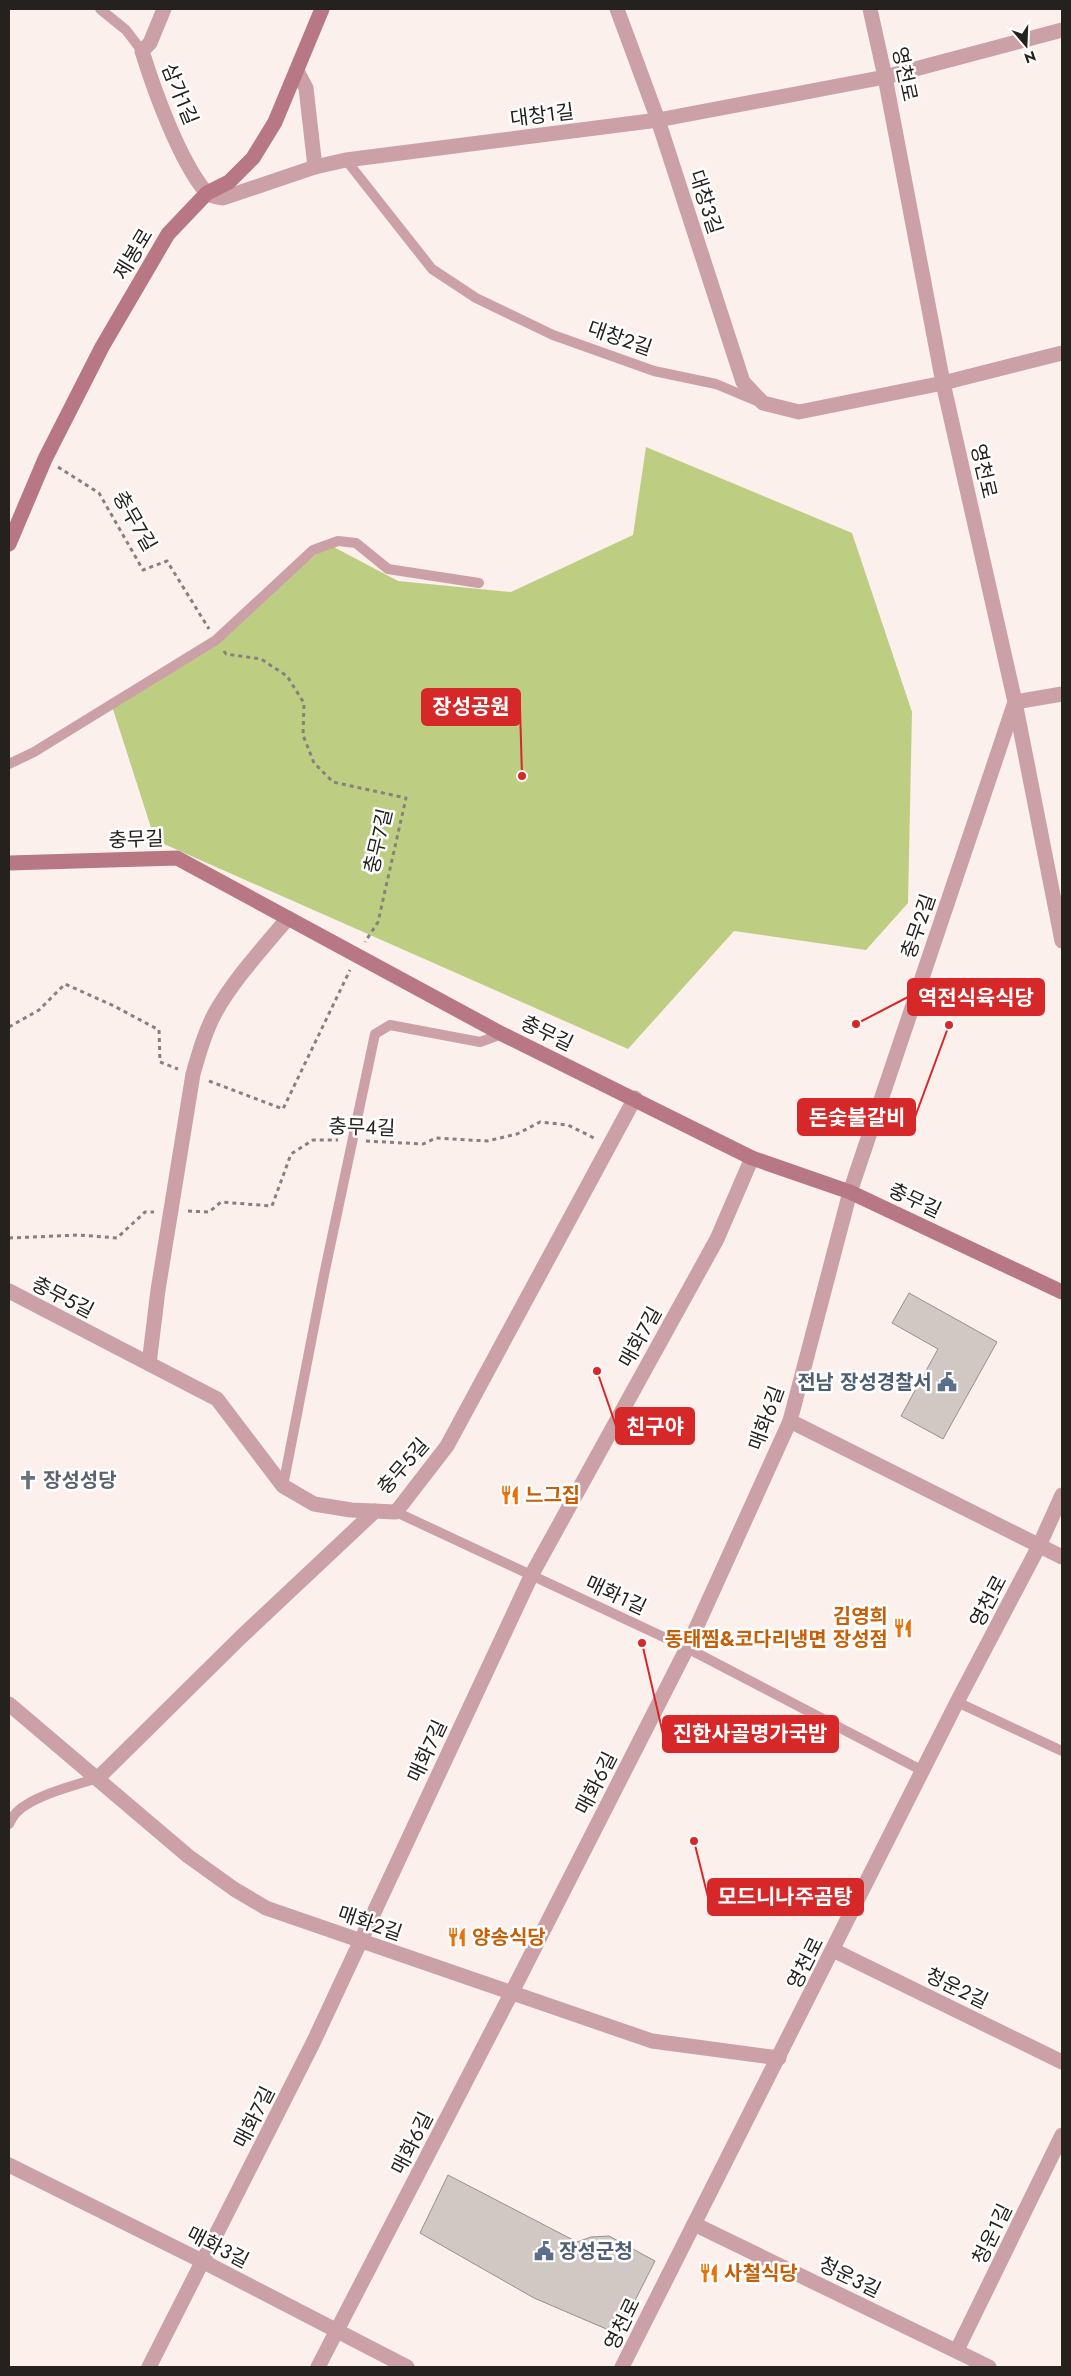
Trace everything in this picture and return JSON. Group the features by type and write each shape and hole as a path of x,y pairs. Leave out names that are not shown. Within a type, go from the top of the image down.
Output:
{"street":[{"name":"삼가1길","path":"164,9 150,43 142,51 184,156 207,193"},
{"name":"제봉로","path":"9,544 44,459 102,347 168,234 207,193 229,182 253,158 275,122 322,9"},
{"name":"대창3길","path":"616,9 658,120 743,382 762,403"},
{"name":"영천로","path":"870,9 886,76 943,383 1016,702 1062,941"},
{"name":"대창1길","path":"207,193 214,197 223,198 315,167 346,160 658,120 886,76 1062,30"},
{"path":"297,71 306,88 315,167"},
{"name":"대창2길","path":"762,403 799,412 943,383 1062,353"},
{"path":"1016,702 1062,694"},
{"name":"충무2길","path":"850,1192 1016,702"},
{"name":"충무길","path":"9,863 177,858 502,1034 635,1098 752,1158 850,1192 1062,1292"},
{"path":"149,1364 193,1074 201,1045 216,1012 247,968 288,918"},
{"name":"충무5길","path":"9,1291 217,1399 283,1486 314,1504 396,1512 447,1446 635,1098"},
{"name":"매화7길","path":"149,2367 204,2262 313,2043 532,1574 717,1239 752,1158"},
{"name":"매화6길","path":"318,2367 687,1648 790,1421 850,1192"},
{"path":"790,1421 1062,1557"},
{"name":"영천로","path":"622,2367 834,1950 957,1702 1039,1546 1062,1495"},
{"path":"98,1778 241,1637 375,1511"},
{"name":"매화2길","path":"9,1704 188,1856 234,1889 266,1908 652,2041 779,2058"},
{"name":"청운2길","path":"834,1950 1062,2062"},
{"name":"청운1길","path":"957,2350 1062,2135"},
{"name":"매화3길","path":"9,2165 204,2262 336,2332 407,2367"},
{"name":"청운3길","path":"694,2224 989,2367"}],"lane":[{"path":"100,9 126,30 142,51"},
{"name":"대창2길","path":"346,160 432,269 476,298 553,335 654,371 716,384 762,403"},
{"path":"9,764 34,752 216,640 313,550 338,540 356,543 388,569 478,583"},
{"path":"283,1486 324,1275 375,1034 390,1026 480,1042 502,1034"},
{"name":"매화1길","path":"396,1512 687,1648 923,1771"},
{"path":"957,1702 1062,1751"},
{"path":"9,1824 18,1811 41,1798 64,1788 98,1778"}],"path":[{"name":"충무7길","path":"44,459 99,492 143,570 167,561 226,654 261,659 287,676 304,703 303,734 314,763 333,782 406,798 378,922 357,956"},
{"name":"충무4길","path":"9,1238 79,1234 117,1238 145,1212 209,1212 221,1202 272,1206 292,1154 313,1140 423,1144 436,1138 487,1141 516,1134 540,1122 568,1126 608,1145"}],"green space":[{"path":"646,447 852,533 912,712 908,903 866,950 734,931 628,1049 155,840 111,703 216,640 328,544 398,581 511,592 633,535"}],"building":[{"name":"전남 장성경찰서","path":"909,1293 997,1342 943,1439 901,1416 938,1349 892,1323"},
{"name":"장성군청","path":"448,2175 577,2242 591,2237 609,2236 655,2261 618,2334 534,2298 420,2233"}],"place":[{"name":"장성공원","path":"522,776"},
{"name":"역전식육식당","path":"856,1024"},
{"name":"돈숯불갈비","path":"949,1025"},
{"name":"친구야","path":"597,1371"},
{"name":"전남 장성경찰서","path":"947,1382"},
{"name":"장성성당","path":"28,1480"},
{"name":"느그집","path":"510,1495"},
{"name":"김영희 동태찜&코다리냉면 장성점","path":"903,1628"},
{"name":"진한사골명가국밥","path":"642,1643"},
{"name":"모드니나주곰탕","path":"694,1841"},
{"name":"양송식당","path":"457,1937"},
{"name":"장성군청","path":"544,2251"},
{"name":"사철식당","path":"709,2273"}]}
